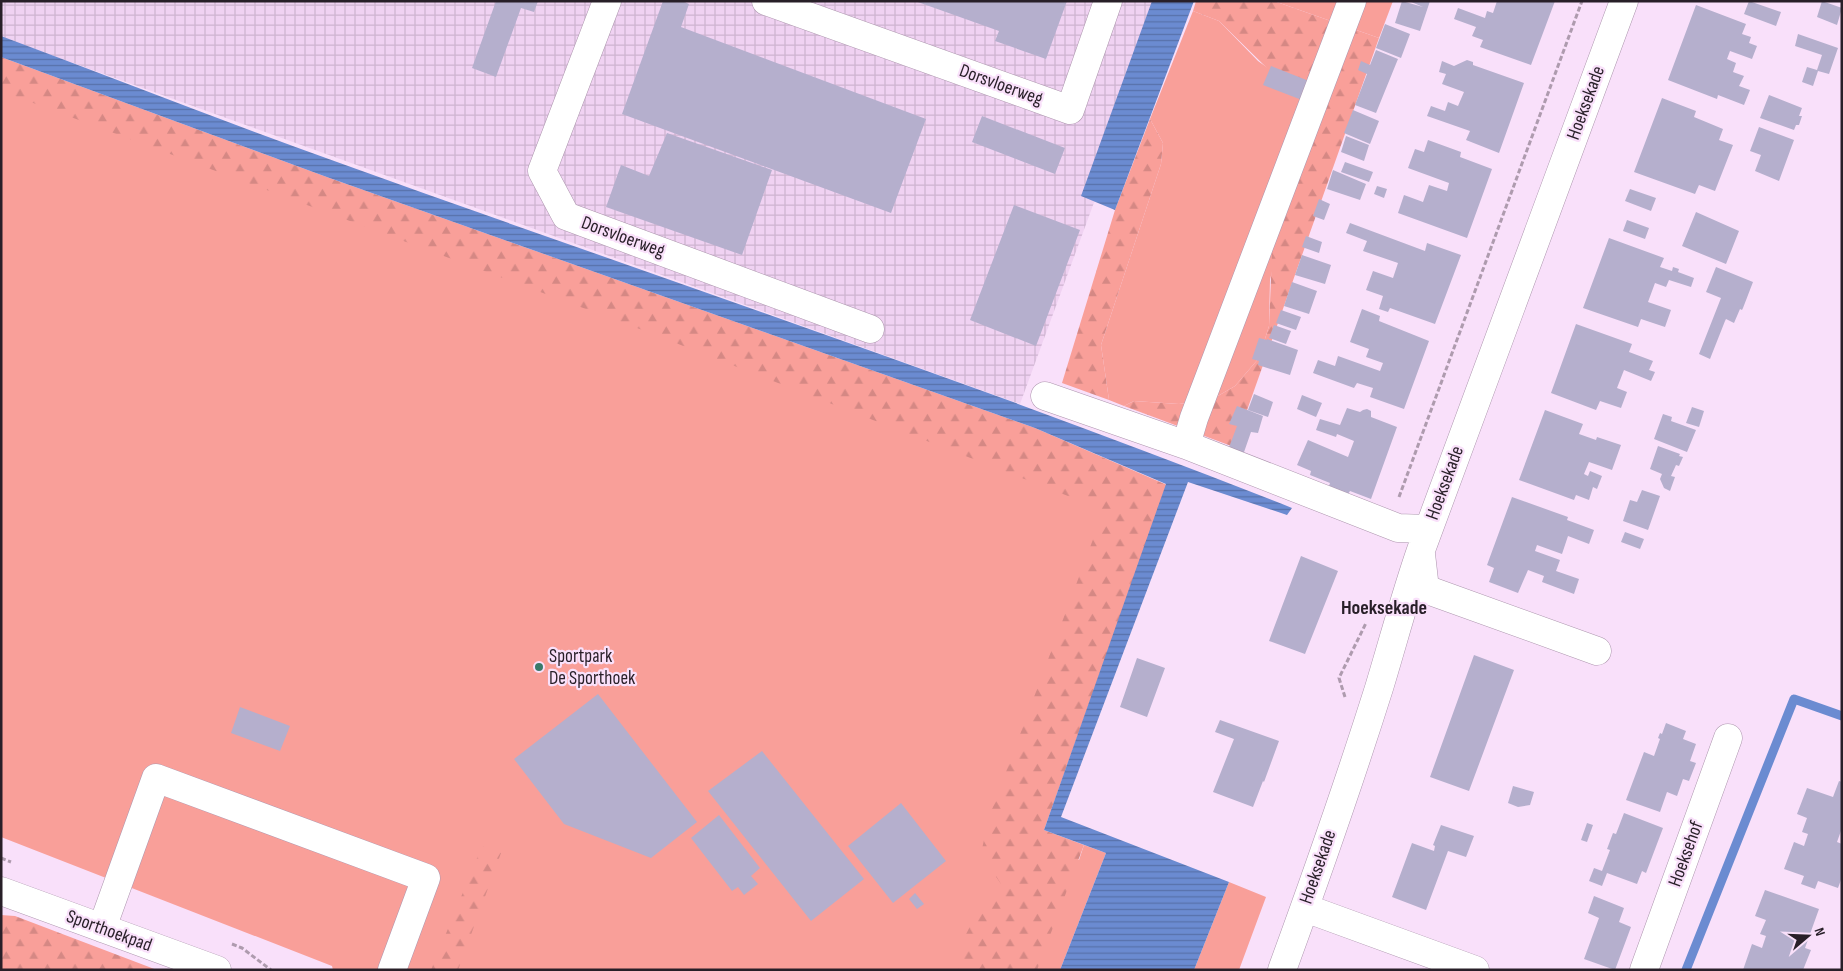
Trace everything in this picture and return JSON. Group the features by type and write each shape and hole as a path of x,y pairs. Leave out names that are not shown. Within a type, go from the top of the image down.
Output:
{"street":[{"name":"Dorsvloerweg","path":"607,1 542,171 566,216 870,329"},
{"name":"Dorsvloerweg","path":"766,1 1070,110 1108,1"},
{"path":"1186,445 1194,418 1352,1"},
{"name":"Hoeksekade","path":"1282,970 1305,908 1378,689 1403,602 1624,1"},
{"path":"1045,396 1186,445 1425,540 1425,589 1597,651"},
{"name":"Hoeksehof","path":"1644,970 1728,738"},
{"path":"102,928 156,778 426,878 392,970"},
{"name":"Sporthoekpad","path":"1,891 217,970"},
{"path":"1305,908 1475,970"}],"path":[{"name":"Hoeksekade","path":"1398,528 1394,509 1582,1"}],"shaded area":[{"path":"1,1 1168,1 1020,404 1,37"}],"green space":[{"path":"1196,1 1274,1 1379,38 1234,447 1124,406 1134,401 1179,404 1211,400 1235,386 1259,358 1269,326 1273,230 1325,109 1270,71 1219,21 1193,11"},
{"path":"1274,1 1393,1 1379,38"},
{"path":"1193,11 1219,21 1258,61 1312,100 1270,280 1269,326 1259,358 1235,386 1211,400 1179,404 1134,401 1124,406 1109,400 1101,345 1161,164 1163,143 1150,119"},
{"path":"1,57 324,176 1035,428 1167,485 1044,830 1084,845 1037,970 958,970 961,944 980,907 1001,884 992,871 982,849 989,817 1104,510 645,331 1,91"},
{"name":"Sportpark De Sporthoek","path":"1,81 1140,498 1014,839 1079,860 1084,845 1106,853 1060,970 333,970 332,966 1,837"},
{"path":"1150,119 1163,143 1161,164 1101,345 1109,400 1062,383 1115,210"},
{"path":"482,846 501,853 458,970 431,970"},
{"path":"1229,882 1266,897 1239,970 1194,970"},
{"path":"1,915 15,916 157,970 1,970"}],"water":[{"path":"1152,1 1194,1 1115,210 1081,196"},
{"path":"1,36 295,147 1055,417 1292,508 1287,515 1188,482 1061,817 1229,882 1194,970 1060,970 1106,853 1044,830 1166,484 1035,428 324,176 1,57"}],"building":[{"path":"496,1 538,1 534,12 521,8 496,77 472,68"},
{"path":"663,1 682,1 689,4 681,27 926,119 891,213 622,114"},
{"path":"915,1 1067,1 1046,59 995,41 999,31"},
{"path":"1402,1 1423,7 1409,1 1430,1 1420,31 1395,23"},
{"path":"1497,1 1555,1 1531,65 1480,47 1483,40 1472,36 1476,27 1454,19 1458,8 1485,18 1487,11 1493,13"},
{"path":"1749,1 1781,12 1776,26 1744,14"},
{"path":"1822,1 1842,8 1837,25 1817,17"},
{"path":"1696,5 1746,24 1742,34 1751,37 1749,43 1757,46 1752,59 1730,51 1727,59 1736,63 1733,72 1744,76 1739,86 1750,90 1744,105 1718,95 1717,99 1668,80"},
{"path":"1385,24 1410,34 1401,58 1376,48"},
{"path":"1798,34 1838,48 1829,74 1818,71 1813,86 1802,82 1807,67 1817,70 1822,55 1795,46"},
{"path":"1376,50 1398,59 1376,113 1355,105 1367,74 1358,70 1361,61 1370,65"},
{"path":"1467,60 1473,62 1473,65 1524,83 1499,153 1466,140 1470,131 1427,116 1431,106 1445,111 1448,102 1458,106 1464,92 1442,84 1446,74 1439,72 1442,61 1454,66"},
{"path":"1271,66 1314,83 1307,102 1263,85"},
{"path":"1769,95 1802,108 1799,116 1802,116 1799,125 1796,125 1794,130 1760,118"},
{"path":"1662,98 1696,111 1694,117 1723,129 1719,140 1733,145 1715,191 1699,185 1695,194 1634,172"},
{"path":"1353,110 1379,121 1370,144 1344,133"},
{"path":"982,116 1065,148 1055,174 972,142"},
{"path":"1759,127 1794,140 1779,181 1755,171 1761,155 1750,151"},
{"path":"667,133 772,170 742,255 606,207 621,165 649,176"},
{"path":"1346,136 1369,145 1364,161 1341,152"},
{"path":"1428,140 1461,152 1460,157 1492,169 1467,238 1398,213 1404,195 1423,202 1429,185 1447,191 1449,183 1408,168 1415,149 1424,152"},
{"path":"1345,162 1373,172 1369,182 1341,172"},
{"path":"1333,170 1366,184 1360,200 1327,189"},
{"path":"1377,186 1387,189 1384,198 1374,194"},
{"path":"1630,189 1656,198 1651,211 1625,201"},
{"path":"1319,199 1330,204 1324,220 1313,216"},
{"path":"1014,205 1080,230 1036,346 970,320"},
{"path":"1696,212 1739,231 1726,264 1682,246"},
{"path":"1627,220 1649,228 1645,239 1623,231"},
{"path":"1350,223 1425,251 1427,243 1461,255 1435,324 1390,308 1388,312 1379,309 1383,296 1366,290 1373,271 1393,278 1398,263 1363,251 1367,241 1346,233"},
{"path":"1306,236 1322,242 1319,253 1302,247"},
{"path":"1609,238 1664,258 1660,267 1672,271 1673,267 1679,269 1678,272 1694,278 1691,287 1669,280 1666,287 1655,283 1648,302 1671,310 1665,327 1641,319 1638,327 1583,308"},
{"path":"1302,255 1331,265 1325,284 1295,275"},
{"path":"1716,267 1753,282 1743,308 1742,310 1740,309 1734,323 1726,319 1710,359 1699,354 1721,298 1706,292"},
{"path":"1292,282 1317,291 1309,314 1284,306"},
{"path":"1362,309 1380,316 1379,321 1429,341 1404,409 1370,397 1373,388 1357,383 1354,388 1313,373 1318,360 1335,366 1338,356 1380,371 1383,363 1366,357 1369,349 1350,342"},
{"path":"1281,310 1301,317 1296,330 1276,323"},
{"path":"1576,324 1632,344 1629,352 1653,361 1649,370 1655,372 1651,381 1624,370 1617,388 1627,392 1621,408 1600,401 1596,410 1551,393"},
{"path":"1274,325 1291,331 1286,344 1269,338"},
{"path":"1259,338 1298,350 1290,375 1258,365 1259,361 1252,359"},
{"path":"1254,394 1273,402 1268,417 1248,410"},
{"path":"1302,395 1322,403 1316,417 1297,409"},
{"path":"1237,406 1263,416 1258,433 1251,432 1243,455 1228,450 1237,426 1229,424"},
{"path":"1692,407 1704,411 1699,427 1686,423"},
{"path":"1347,408 1360,412 1367,409 1371,411 1371,417 1397,427 1371,499 1350,491 1348,494 1329,486 1330,483 1310,475 1311,471 1297,465 1308,440 1348,457 1354,441 1337,434 1336,437 1316,430 1320,419 1340,425"},
{"path":"1545,410 1583,424 1579,434 1596,440 1597,437 1621,445 1612,470 1589,462 1584,474 1588,476 1590,471 1602,476 1597,489 1593,487 1589,500 1576,495 1574,500 1519,480"},
{"path":"1663,414 1672,417 1671,421 1696,430 1687,452 1654,439"},
{"path":"1658,446 1680,454 1679,456 1683,457 1679,466 1676,465 1671,476 1675,477 1670,491 1664,488 1660,479 1662,474 1650,469"},
{"path":"1642,490 1660,496 1648,530 1623,521 1630,500 1637,502"},
{"path":"1512,497 1568,517 1567,520 1594,530 1589,544 1568,536 1562,554 1537,545 1535,551 1560,560 1556,571 1579,579 1574,594 1542,582 1544,576 1528,570 1518,593 1489,582 1494,568 1487,565"},
{"path":"1625,532 1644,539 1640,549 1621,542"},
{"path":"1301,556 1338,571 1305,654 1269,641"},
{"path":"1474,655 1514,670 1469,791 1430,777"},
{"path":"1137,658 1165,668 1147,717 1120,707"},
{"path":"598,694 697,822 651,858 564,824 514,759"},
{"path":"240,707 290,726 280,751 231,733"},
{"path":"1220,720 1279,741 1253,807 1213,792 1234,739 1215,732"},
{"path":"1666,723 1686,731 1683,739 1696,744 1690,761 1696,763 1689,781 1683,779 1677,796 1667,792 1660,812 1626,800 1644,752 1654,756 1660,739 1658,738 1660,733 1662,734"},
{"path":"762,751 864,879 811,921 708,791"},
{"path":"1839,781 1842,782 1842,828 1837,842 1842,844 1842,877 1838,888 1818,881 1815,889 1801,884 1804,876 1784,869 1794,842 1804,846 1808,834 1802,832 1807,818 1797,814 1807,788 1833,797"},
{"path":"1513,786 1534,792 1530,805 1518,807 1508,803"},
{"path":"901,803 946,861 893,903 848,846"},
{"path":"1624,813 1663,828 1646,873 1642,871 1637,884 1607,873 1602,886 1589,881 1594,868 1602,871 1610,850 1607,849 1613,833 1616,834"},
{"path":"719,815 760,868 751,876 758,884 744,895 738,887 732,891 691,838"},
{"path":"1587,823 1593,825 1587,842 1581,840"},
{"path":"1441,825 1474,836 1466,857 1448,851 1426,910 1392,897 1412,843 1434,851 1435,846 1433,845"},
{"path":"1765,890 1819,909 1805,948 1811,950 1803,970 1743,970 1752,944 1762,948 1766,936 1760,934 1766,920 1755,916"},
{"path":"915,893 924,904 917,909 909,899"},
{"path":"1594,896 1624,908 1619,922 1631,927 1615,970 1584,959 1599,918 1588,913"}],"waterway":[{"path":"1686,970 1794,699 1842,716"}],"place":[{"name":"Sportpark De Sporthoek","path":"539,667"}],"district":[{"name":"Hoeksekade","path":"1384,608"}]}
